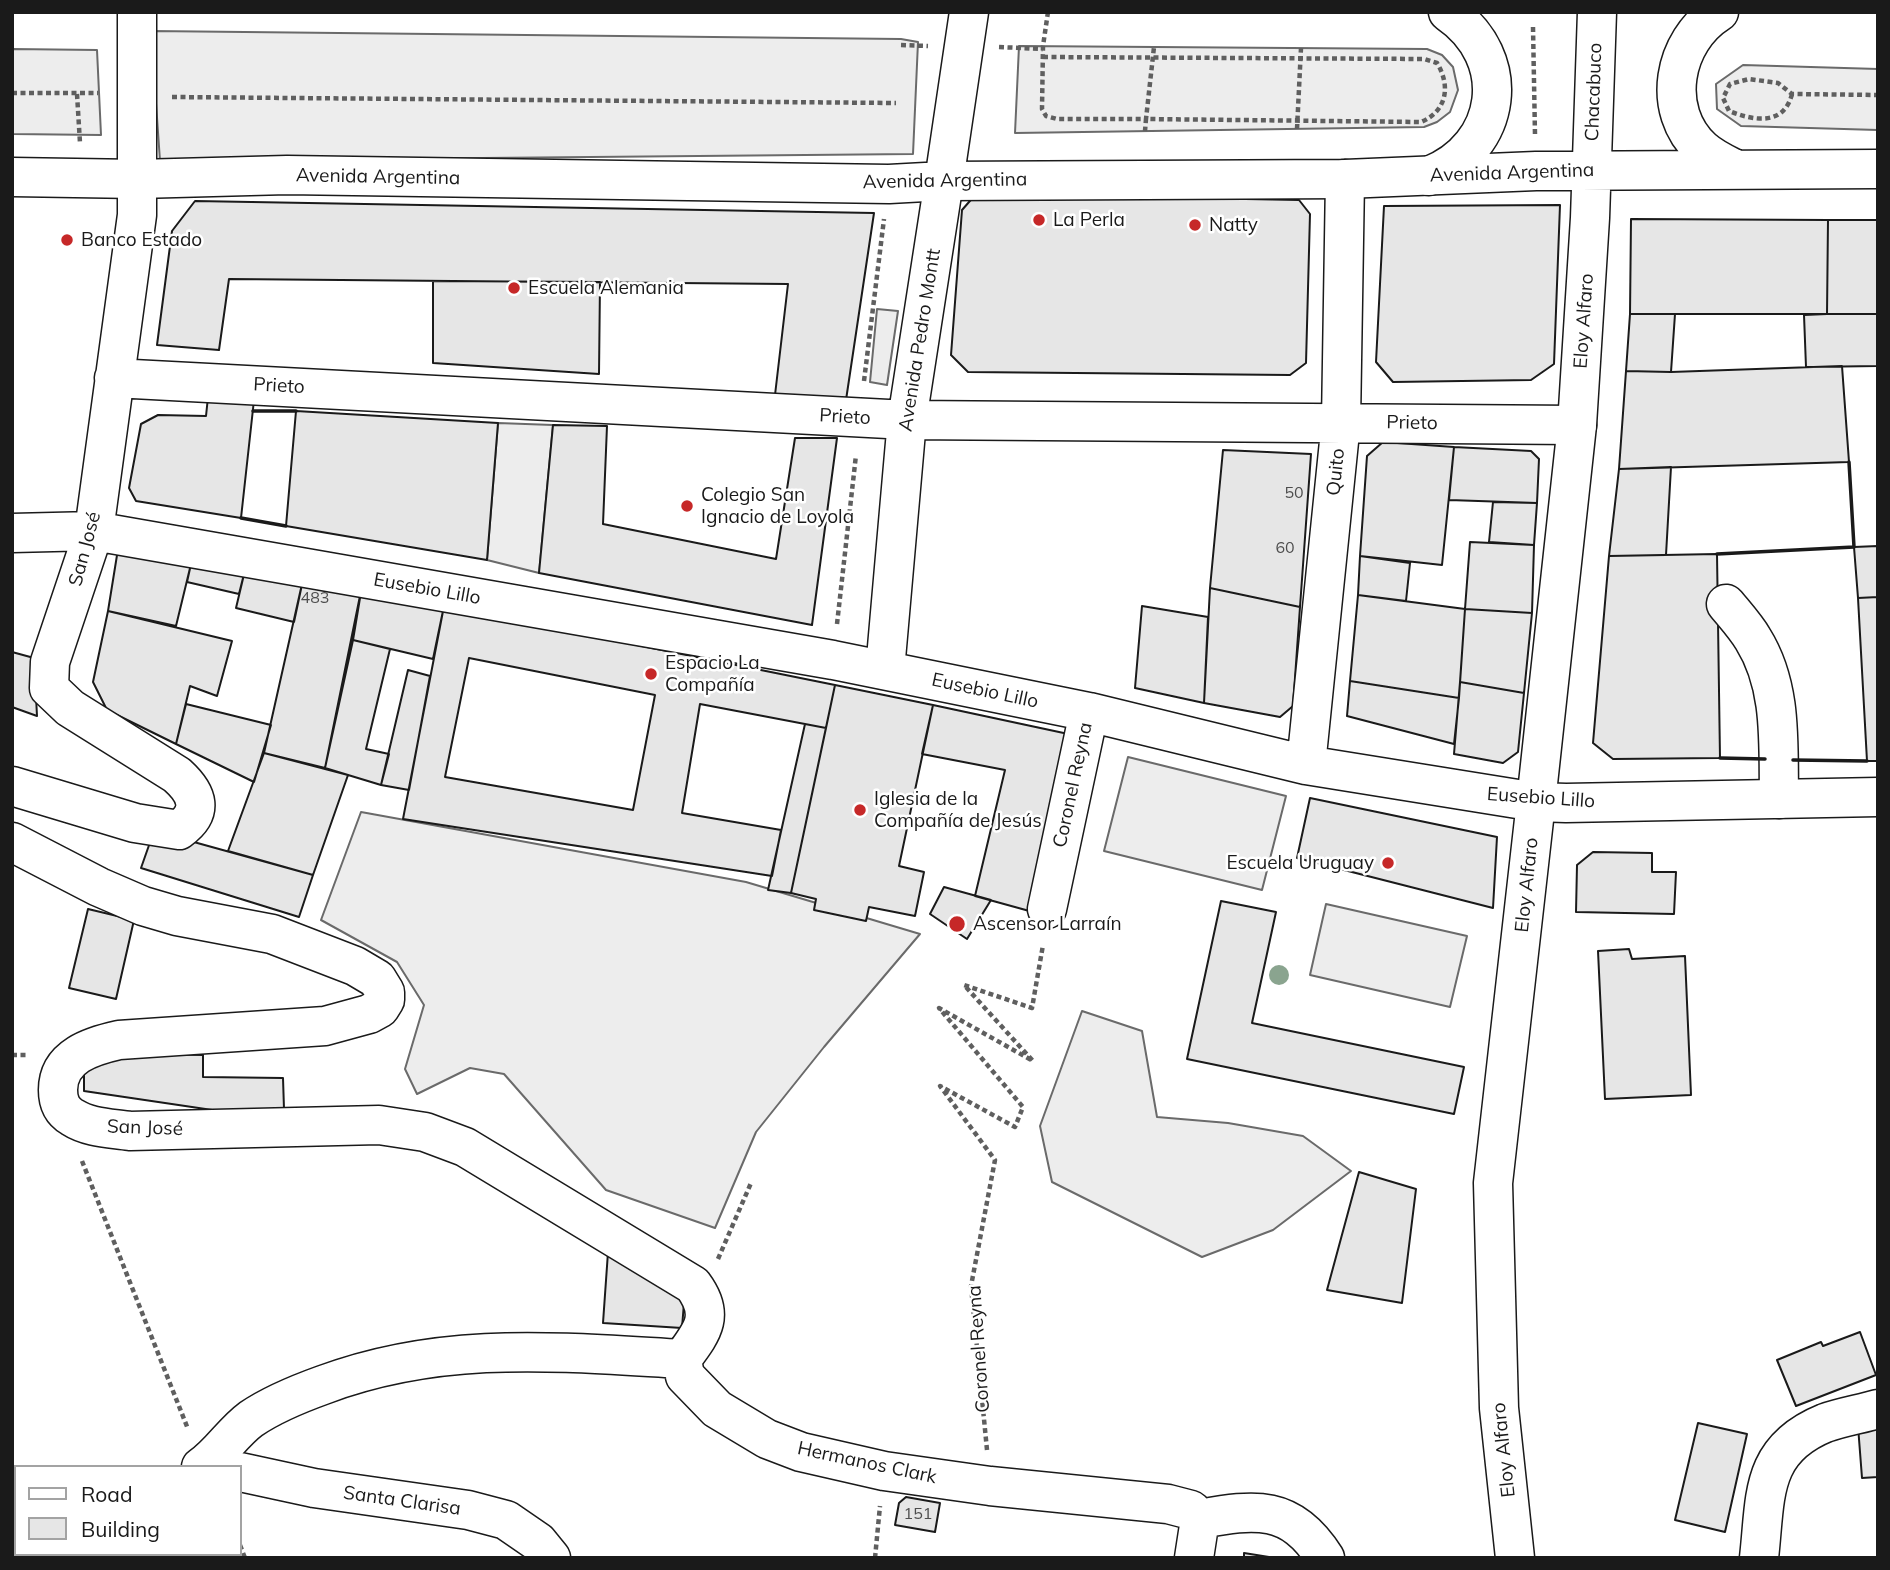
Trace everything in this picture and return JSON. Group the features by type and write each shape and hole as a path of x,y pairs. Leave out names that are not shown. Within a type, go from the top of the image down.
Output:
{"street":[{"name":"San José","path":"12,786 135,823 179,830 192,821 196,807 189,786 183,780 70,708 49,688 50,662 94,531 137,215 137,12"},
{"name":"Avenida Pedro Montt","path":"886,670 907,420 970,12"},
{"path":"1429,176 1447,169 1475,143 1485,127 1490,108 1492,80 1485,54 1464,24 1448,12"},
{"name":"Chacabuco","path":"1590,171 1597,12"},
{"path":"1719,12 1702,25 1690,40 1677,74 1676,94 1680,114 1688,132 1701,148 1717,161 1735,169"},
{"name":"Avenida Argentina","path":"12,177 138,179 287,175 889,184 944,181 1345,179 1590,171 1878,169"},
{"name":"Eloy Alfaro","path":"1515,1558 1499,1408 1493,1183 1577,425 1590,218 1590,171"},
{"name":"Quito","path":"1306,765 1341,422 1345,179"},
{"name":"Prieto","path":"114,378 907,420 1577,425"},
{"name":"Eusebio Lillo","path":"12,533 94,531 886,670 1089,712 1306,765 1536,802 1878,797"},
{"path":"1726,604 1754,639 1772,682 1779,713 1779,799"},
{"name":"Coronel Reyna","path":"1047,909 1089,712"},
{"name":"San José","path":"12,842 142,906 177,916 272,934 355,965 377,979 385,992 385,1000 380,1008 369,1014 325,1026 119,1040 94,1046 75,1056 64,1068 58,1084 58,1101 69,1116 90,1126 130,1131 379,1125 425,1132 477,1154 693,1285 702,1297"},
{"path":"218,1465 233,1434 251,1419 292,1396 354,1373 428,1357 521,1350 682,1359 701,1333 706,1314 702,1297"},
{"name":"Hermanos Clark","path":"682,1359 685,1376 717,1409 767,1439 801,1452 884,1471 990,1486 1168,1504 1191,1510 1199,1519"},
{"path":"1759,1558 1768,1483 1778,1458 1788,1445 1825,1423 1878,1409"},
{"name":"Santa Clarisa","path":"242,1471 314,1488 468,1510 506,1520 538,1542 551,1558"},
{"path":"1194,1558 1199,1519 1239,1512 1265,1512 1284,1519 1304,1530 1325,1558"}],"path":[{"path":"1043,57 1424,59 1437,63 1445,75 1443,104 1433,117 1421,122 1057,119 1046,116 1042,109 1043,57 1048,12"},
{"path":"1533,27 1536,146"},
{"path":"1145,131 1154,47"},
{"path":"1297,129 1301,48"},
{"path":"1792,94 1789,108 1775,118 1745,118 1729,111 1723,98 1730,84 1749,79 1778,83 1792,94 1878,95"},
{"path":"12,93 98,93"},
{"path":"77,94 82,178"},
{"path":"165,96 896,103"},
{"name":"Coronel Reyna","path":"990,1486 971,1286 995,1160 940,1086 1015,1127 1023,1107 939,1008 1033,1061 964,985 1032,1008 1047,909"},
{"path":"90,1126 81,1163 192,1440 218,1465"},
{"path":"702,1297 751,1183"},
{"path":"875,1558 884,1471"}],"shaded area":[{"path":"151,31 901,39 918,42 913,154 160,161"},
{"path":"1019,46 1427,49 1442,55 1453,67 1458,90 1450,112 1437,122 1424,127 1015,133"},
{"path":"12,49 97,50 101,135 12,134"},
{"path":"1743,65 1878,69 1878,130 1741,126 1717,109 1716,84"},
{"path":"877,309 898,311 887,385 870,382"},
{"path":"498,423 553,425 539,573 487,560"},
{"path":"1128,757 1286,796 1262,890 1104,851"},
{"path":"361,812 746,882 920,934 756,1132 715,1228 606,1190 504,1074 470,1068 417,1094 405,1069 424,1005 397,962 321,920"},
{"path":"1326,904 1467,936 1450,1007 1310,975"},
{"path":"1082,1011 1142,1031 1157,1117 1228,1123 1303,1136 1351,1171 1273,1230 1202,1257 1052,1182 1040,1126"}],"building":[{"path":"976,194 1299,200 1310,214 1306,363 1290,375 968,372 951,355 962,210"},
{"path":"195,201 874,213 846,400 775,395 788,284 229,279 219,350 157,345 172,231"},
{"path":"1560,205 1554,364 1531,380 1393,382 1376,362 1384,206"},
{"path":"1631,219 1828,220 1827,314 1630,314"},
{"path":"1828,220 1878,220 1878,314 1827,314"},
{"path":"433,281 600,282 599,374 433,363"},
{"path":"1630,314 1675,314 1671,372 1626,371"},
{"path":"1878,314 1878,366 1806,367 1804,315"},
{"path":"1842,366 1849,462 1619,469 1626,371"},
{"path":"208,397 254,400 241,518 136,501 129,488 141,424 158,415 206,416"},
{"path":"296,411 498,423 487,560 286,526"},
{"path":"553,425 607,426 603,524 776,559 795,438 837,438 812,625 539,573"},
{"path":"1383,442 1454,447 1442,565 1360,556 1367,456"},
{"path":"1454,447 1531,451 1539,459 1537,503 1449,500"},
{"path":"1223,450 1311,454 1300,607 1210,588"},
{"path":"1671,467 1666,555 1609,556 1619,469"},
{"path":"1493,502 1537,503 1534,545 1489,542"},
{"path":"1470,542 1534,545 1532,613 1465,609"},
{"path":"1878,546 1878,597 1858,598 1854,547"},
{"path":"118,549 191,564 176,626 108,611"},
{"path":"1717,554 1720,758 1613,759 1593,743 1609,556"},
{"path":"1360,556 1410,563 1406,601 1358,595"},
{"path":"191,564 246,566 239,594 187,582"},
{"path":"246,566 304,575 294,622 236,608"},
{"path":"304,575 362,586 325,768 264,753"},
{"path":"362,586 444,606 433,659 353,640"},
{"path":"1210,588 1300,607 1293,706 1280,717 1204,703"},
{"path":"1358,595 1465,609 1459,698 1350,681"},
{"path":"1878,597 1878,761 1867,761 1858,598"},
{"path":"444,606 835,685 826,728 700,704 682,813 781,830 772,876 403,819","holes":["469,658 655,695 633,810 445,777"]},
{"path":"1142,606 1208,617 1204,703 1135,688"},
{"path":"1465,609 1532,613 1524,693 1460,682"},
{"path":"108,611 232,641 217,696 190,686 176,744 107,710 93,682"},
{"path":"353,640 390,649 366,749 389,754 381,785 325,768"},
{"path":"12,652 34,658 37,716 12,707"},
{"path":"408,670 430,676 409,790 381,785"},
{"path":"1350,681 1459,698 1454,744 1347,716"},
{"path":"1460,682 1524,693 1518,752 1503,763 1454,754"},
{"name":"Iglesia de la Compañía de Jesús","path":"835,685 933,705 899,866 924,872 915,916 869,907 866,921 814,910 816,899 791,893"},
{"path":"186,704 271,725 254,782 176,744"},
{"path":"933,705 1073,735 1033,912 975,896 1005,770 922,754"},
{"path":"805,724 826,728 791,893 768,890"},
{"path":"264,753 348,775 313,875 228,851"},
{"path":"1310,798 1497,837 1493,908 1297,858"},
{"path":"154,831 313,875 299,917 141,868"},
{"path":"1593,852 1652,853 1652,872 1676,872 1674,914 1576,912 1577,865"},
{"path":"944,887 991,900 967,939 930,914"},
{"path":"1221,901 1276,912 1252,1023 1464,1067 1454,1114 1187,1059"},
{"path":"88,909 134,920 116,999 69,988"},
{"path":"1629,949 1632,959 1685,956 1691,1095 1605,1099 1598,951"},
{"path":"98,1053 203,1055 203,1077 283,1078 284,1109 219,1111 84,1091 84,1068"},
{"path":"1359,1172 1416,1189 1402,1303 1327,1290"},
{"path":"608,1252 685,1290 682,1328 603,1323"},
{"path":"1860,1332 1876,1375 1796,1406 1777,1360 1821,1342 1823,1346"},
{"path":"1698,1423 1747,1434 1725,1532 1675,1520"},
{"path":"1878,1424 1878,1477 1862,1478 1858,1426"},
{"path":"906,1497 940,1503 935,1532 895,1525 899,1503"},
{"path":"1244,1553 1269,1557 1269,1558 1244,1558"},
{"path":"94,1556 95,1558 73,1558"},
{"path":"128,1556 212,1556 208,1558"}],"wall":[{"path":"253,411 296,411"},
{"path":"1717,554 1854,547 1849,462"},
{"path":"241,518 286,526"},
{"path":"1720,758 1765,759"},
{"path":"1793,760 1867,761"}],"place":[{"name":"La Perla","path":"1039,220"},
{"name":"Natty","path":"1195,225"},
{"name":"Banco Estado","path":"67,240"},
{"name":"Escuela Alemania","path":"514,288"},
{"name":"Colegio San Ignacio de Loyola","path":"687,506"},
{"name":"Espacio La Compañía","path":"651,674"},
{"name":"Iglesia de la Compañía de Jesús","path":"860,810"},
{"name":"Escuela Uruguay","path":"1388,863"},
{"name":"Ascensor Larraín","path":"957,924"}]}
